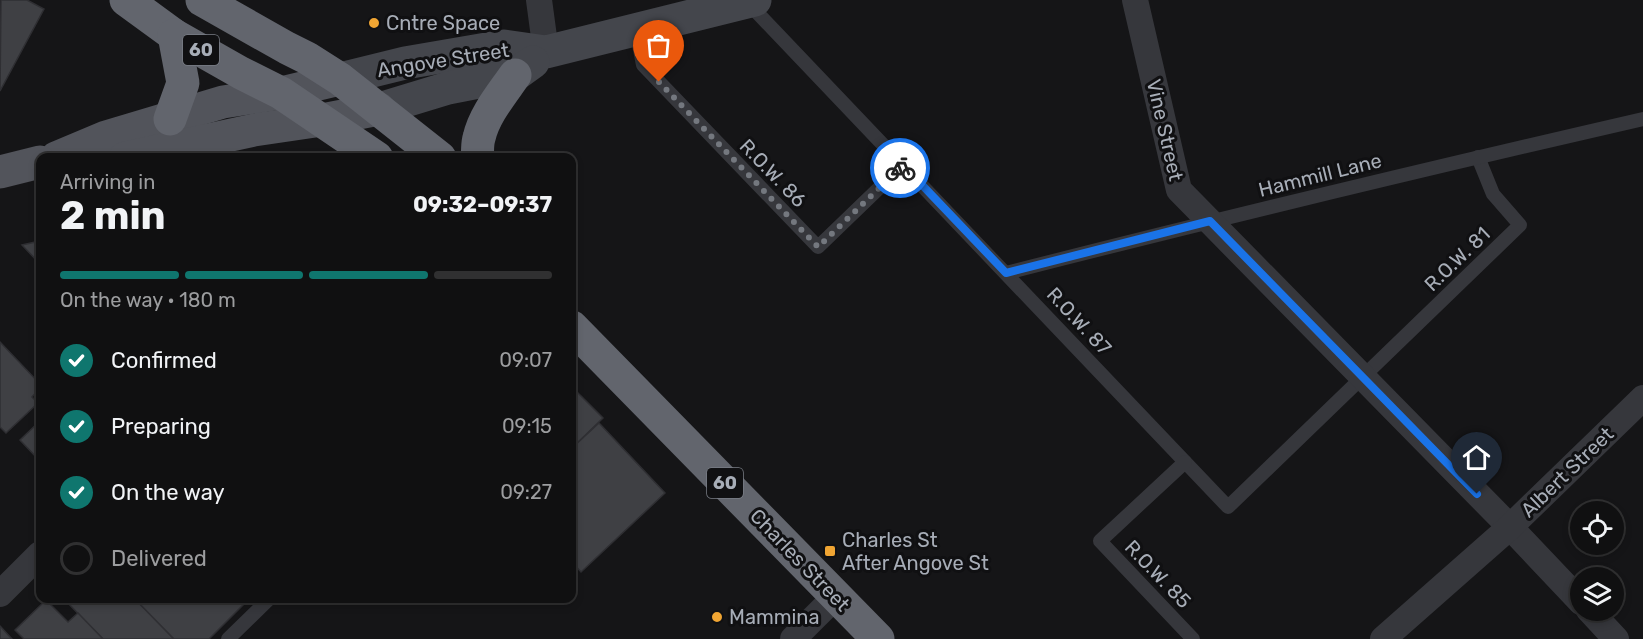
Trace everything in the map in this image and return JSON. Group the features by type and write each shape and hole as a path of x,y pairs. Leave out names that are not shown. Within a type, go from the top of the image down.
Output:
{"highway":[{"name":"60","path":"126,0 174,35 281,93 370,153"},
{"name":"60","path":"202,0 340,79 434,153"},
{"path":"170,119 183,83 174,35"},
{"path":"478,153 479,138 484,124 515,75"},
{"name":"Charles Street","path":"576,331 878,639"}],"main road":[{"name":"Angove Street","path":"340,79 405,63 504,46 546,52 751,1"},
{"name":"Angove Street","path":"379,109 448,88 515,75 546,52"},
{"path":"68,153 106,137 223,102 281,93 340,79"},
{"path":"148,153 254,130 379,109"},
{"path":"0,172 36,163"}],"street":[{"path":"539,0 546,52"},
{"name":"Vine Street","path":"1135,0 1179,190 1570,590"},
{"name":"Albert Street","path":"1383,639 1510,527 1643,399"},
{"path":"0,594 36,558"},
{"path":"793,639 836,596"},
{"path":"1599,621 1616,639"}],"lane":[{"name":"R.O.W. 87","path":"751,1 903,165 1228,507 1363,377"},
{"name":"R.O.W. 86","path":"636,30 644,65 818,247 903,165"},
{"name":"Hammill Lane","path":"1006,273 1210,221 1643,119"},
{"name":"R.O.W. 81","path":"1363,377 1520,225 1493,194 1478,157"},
{"name":"R.O.W. 85","path":"1185,462 1100,541 1193,639"},
{"path":"228,639 265,603"}],"building":[{"path":"1,0 27,0 44,9 0,91"},
{"path":"36,242 36,260 22,245"},
{"path":"0,342 36,380 36,392 32,397 36,405 6,433 0,427"},
{"path":"578,393 603,418 576,444 576,395"},
{"path":"599,423 665,493 581,572 576,566 576,444"},
{"path":"36,425 36,457 20,440"},
{"path":"43,603 49,603 68,622 78,613 103,639 24,639 15,630"},
{"path":"68,603 139,603 174,639 103,639"},
{"path":"139,603 245,603 209,639 174,639"},
{"path":"0,626 12,639 0,639"}],"way so far":[{"path":"659,82 818,247 900,168"}],"place":[{"name":"Cntre Space","path":"374,23"},
{"name":"Charles St After Angove St","path":"830,551"},
{"name":"Mammina","path":"717,617"}],"route":[{"path":"900,168 903,165 1006,273 1210,221 1477,494"}]}
